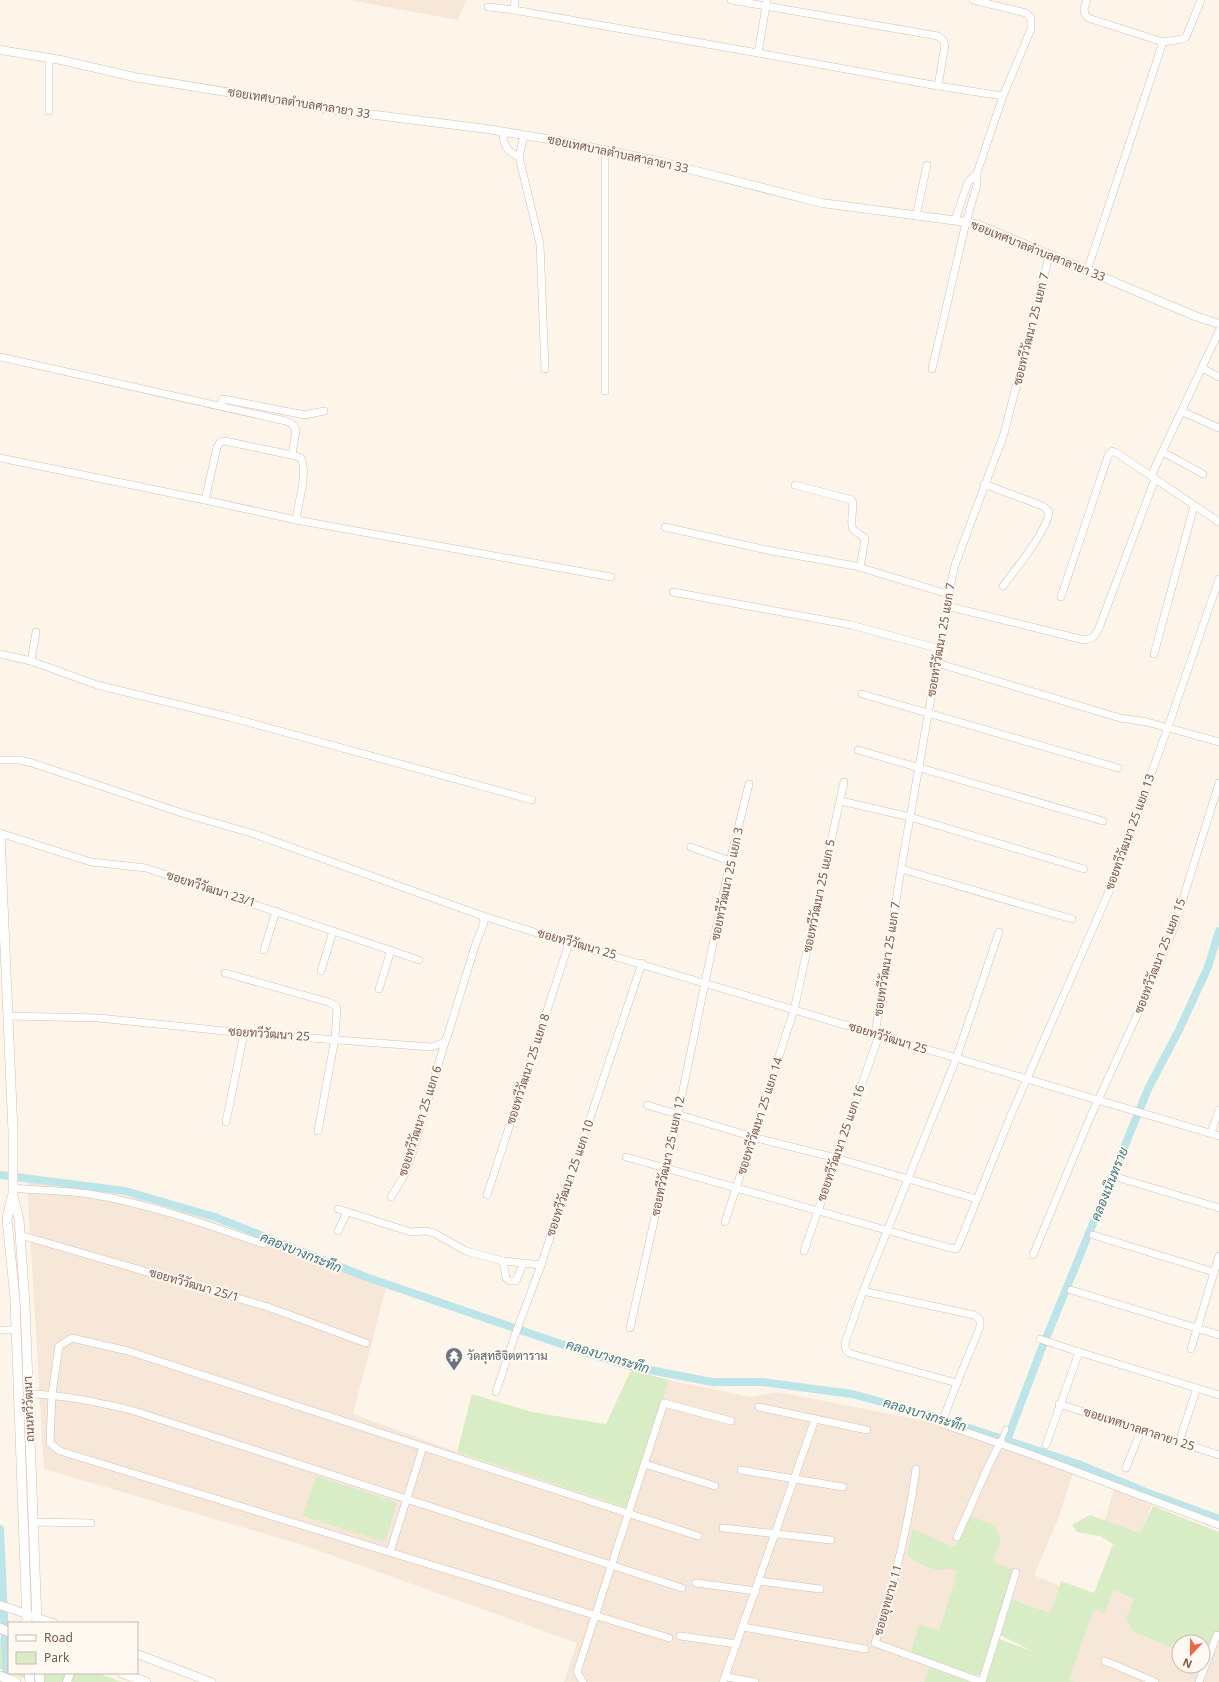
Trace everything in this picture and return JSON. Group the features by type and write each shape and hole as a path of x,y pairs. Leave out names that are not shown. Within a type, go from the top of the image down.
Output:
{"main road":[{"name":"ถนนทวีวัฒนา","path":"0,834 3,936 8,1016 13,1188 19,1219 25,1304 37,1620"},
{"name":"ถนนทวีวัฒนา","path":"13,1188 7,1219 16,1330 25,1616"},
{"path":"125,1674 146,1682"},
{"path":"0,1676 16,1682"}],"street":[{"path":"514,10 515,0"},
{"path":"731,0 766,3 938,36 943,40 945,45 938,86"},
{"path":"932,369 966,222 977,185 977,173 1003,96 1031,29 1031,18 1026,13 973,0"},
{"path":"1087,0 1083,9 1088,18 1163,42 1182,39 1186,36 1201,0"},
{"path":"758,53 766,3"},
{"path":"488,7 514,10 938,86 1003,96"},
{"path":"1087,271 1163,42"},
{"name":"ซอยเทศบาลตำบลศาลายา 33","path":"0,50 49,58 134,76 336,110 524,135 653,160 822,203 966,222 979,226 1195,316 1219,324"},
{"path":"49,58 49,112"},
{"path":"503,132 503,144 506,149 520,158"},
{"path":"524,135 520,158 540,244 545,369"},
{"path":"604,150 605,391"},
{"path":"916,216 927,165"},
{"path":"955,220 968,182 977,173"},
{"name":"ซอยทวีวัฒนา 25 แยก 7","path":"877,1035 900,869 940,649 948,594 955,565 984,484 996,460 1004,434 1049,256"},
{"path":"947,606 1084,640 1090,640 1095,636 1163,452 1219,331"},
{"path":"0,357 286,421 296,427 292,455"},
{"path":"1202,368 1219,377"},
{"path":"220,406 223,399 305,415 324,411"},
{"path":"1182,411 1219,428"},
{"path":"205,500 217,447 220,442 225,441 292,455 301,458 304,463 296,520"},
{"path":"1061,596 1106,463 1112,451 1219,522"},
{"path":"1163,452 1203,474"},
{"path":"0,458 296,520 611,578"},
{"path":"984,484 1043,506 1049,512 1048,519 1038,536 1003,586"},
{"path":"795,485 852,500 854,505 853,529 865,539 860,568"},
{"path":"1154,654 1194,506"},
{"path":"665,527 767,550 860,568 948,594"},
{"name":"ซอยทวีวัฒนา 25 แยก 13","path":"887,1230 950,1248 956,1249 959,1244 1011,1115 1108,894 1168,728 1219,579"},
{"path":"673,592 851,625 940,649"},
{"path":"31,661 36,632"},
{"path":"0,654 31,661 97,685 229,717 532,800"},
{"path":"937,663 1120,718 1147,722 1219,742"},
{"path":"862,694 1118,768"},
{"path":"858,750 1103,821"},
{"name":"ซอยทวีวัฒนา 25","path":"0,760 19,760 32,763 185,814 251,833 483,916 1026,1080 1135,1110 1219,1136"},
{"name":"ซอยทวีวัฒนา 25 แยก 5","path":"794,1010 844,782"},
{"name":"ซอยทวีวัฒนา 25 แยก 3","path":"706,984 730,861 749,784"},
{"name":"ซอยทวีวัฒนา 25 แยก 15","path":"1033,1255 1089,1120 1143,1002 1174,928 1219,784"},
{"path":"840,801 910,817 1084,869"},
{"name":"ซอยทวีวัฒนา 23/1","path":"0,834 91,862 146,868 419,960"},
{"path":"691,847 730,861"},
{"path":"900,869 1072,920"},
{"path":"264,950 276,911"},
{"path":"445,1042 476,943 484,923 483,916"},
{"path":"321,971 333,931"},
{"path":"957,1383 847,1352 845,1349 845,1343 863,1291 956,1059 999,932"},
{"name":"ซอยทวีวัฒนา 25 แยก 8","path":"487,1195 569,942"},
{"path":"379,989 391,950"},
{"name":"ซอยทวีวัฒนา 25 แยก 10","path":"496,1392 541,1265 642,963"},
{"path":"225,973 336,1006 338,1016 318,1130"},
{"name":"ซอยทวีวัฒนา 25 แยก 12","path":"630,1328 706,984"},
{"name":"ซอยทวีวัฒนา 25 แยก 14","path":"725,1222 794,1010"},
{"name":"ซอยทวีวัฒนา 25","path":"8,1016 99,1018 244,1033 334,1038 431,1047 445,1042"},
{"path":"226,1122 244,1033"},
{"name":"ซอยทวีวัฒนา 25 แยก 16","path":"804,1251 877,1035"},
{"name":"ซอยทวีวัฒนา 25 แยก 6","path":"391,1197 405,1174 410,1160 445,1042"},
{"path":"647,1105 752,1137 836,1158 978,1199"},
{"path":"1211,1133 1219,1110"},
{"path":"626,1157 887,1230"},
{"path":"1116,1177 1219,1208"},
{"path":"13,1188 94,1195 190,1219 263,1244"},
{"path":"338,1210 411,1232 426,1231 434,1233 466,1251 503,1261 541,1265"},
{"path":"338,1231 347,1212"},
{"name":"ซอยทวีวัฒนา 25/1","path":"20,1235 268,1307 366,1343"},
{"path":"1093,1236 1214,1272"},
{"path":"1191,1349 1219,1256"},
{"path":"503,1261 506,1278 510,1281 516,1281 523,1264"},
{"path":"1210,1284 1219,1287"},
{"path":"1070,1290 1219,1335"},
{"path":"863,1291 974,1315 980,1320 980,1327 943,1419 943,1424 1000,1443 1219,1525"},
{"path":"1,1330 16,1330"},
{"path":"669,1638 60,1451 50,1443 52,1394 59,1346 72,1338 128,1351 698,1536"},
{"path":"1043,1341 1219,1395"},
{"path":"1046,1445 1059,1404 1079,1352"},
{"path":"1179,1442 1197,1388"},
{"path":"29,1394 52,1394 88,1400 131,1410 682,1588"},
{"path":"583,1682 578,1672 664,1403 732,1421"},
{"name":"ซอยเทศบาลศาลายา 25","path":"1059,1404 1219,1455"},
{"path":"759,1407 867,1430"},
{"path":"755,1682 724,1680 815,1419"},
{"path":"957,1537 1006,1429"},
{"path":"1126,1468 1141,1430"},
{"path":"390,1552 423,1447"},
{"path":"645,1464 715,1486"},
{"name":"ซอยอุทยาน 11","path":"916,1469 905,1538 891,1594 875,1642 982,1682 1016,1572"},
{"path":"741,1470 843,1487"},
{"path":"33,1522 91,1523"},
{"path":"723,1528 831,1540"},
{"path":"759,1581 820,1589"},
{"path":"696,1583 756,1591"},
{"path":"0,1604 25,1616 48,1622"},
{"path":"743,1627 865,1649"},
{"path":"1199,1682 1217,1635"},
{"path":"680,1636 737,1644"},
{"path":"138,1654 211,1682"},
{"path":"1105,1661 1155,1682"}],"shaded area":[{"path":"349,0 466,0 458,20"},
{"path":"27,1182 130,1197 199,1216 386,1288 353,1414 457,1452 628,1508 669,1380 750,1397 778,1392 926,1421 1073,1466 1155,1498 1140,1533 1105,1521 1114,1489 1073,1473 1058,1519 1034,1575 1059,1586 1050,1613 1005,1596 993,1562 1001,1540 970,1516 960,1539 954,1547 949,1567 957,1570 939,1631 911,1652 931,1660 924,1682 564,1682 577,1643 303,1545 44,1469"},
{"path":"1114,1590 1134,1599 1126,1618 1132,1631 1171,1648 1171,1674 1211,1674 1211,1651 1219,1633 1219,1682 1075,1682 1069,1680 1094,1608"}],"green space":[{"path":"631,1370 669,1380 628,1508 457,1452 472,1394 532,1412 606,1424"},
{"path":"316,1476 397,1502 385,1542 303,1516"},
{"path":"1153,1506 1219,1532 1219,1633 1211,1651 1211,1634 1171,1634 1171,1648 1132,1631 1126,1618 1134,1599 1114,1590 1104,1613 1094,1609 1069,1680 1075,1682 986,1682 999,1639 1034,1652 1000,1635 1012,1599 1050,1613 1061,1581 1094,1593 1113,1544 1100,1536 1077,1532 1072,1525 1090,1515 1140,1533"},
{"path":"970,1516 995,1526 1001,1540 993,1562 1013,1569 982,1675 975,1675 911,1652 919,1624 939,1631 957,1571 949,1568 938,1570 929,1568 907,1554 913,1529 954,1547 960,1539"},
{"path":"0,1637 8,1641 8,1673 0,1669"},
{"path":"929,1667 970,1682 924,1682"},
{"path":"13,1674 100,1674 122,1682 35,1682"}],"waterway":[{"name":"คลองเนินทราย","path":"1007,1440 1040,1353 1148,1089 1179,1030 1208,967 1219,931"},
{"name":"คลองบางกระทึก","path":"0,1175 125,1191 215,1217 366,1277 629,1366 712,1382 762,1382 852,1394 933,1416 1078,1464 1148,1493 1219,1519"},
{"path":"0,1529 7,1682"}],"place":[{"name":"วัดสุทธิจิตตาราม","path":"454,1371"}]}
